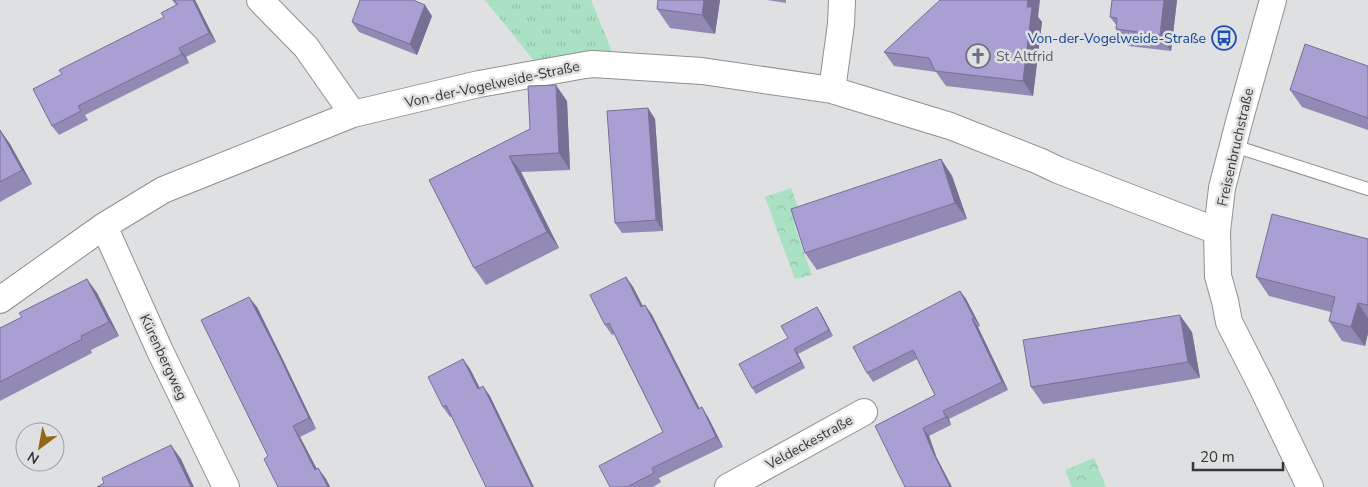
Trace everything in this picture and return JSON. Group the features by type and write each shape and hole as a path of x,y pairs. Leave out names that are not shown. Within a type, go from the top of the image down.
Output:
{"street":[{"path":"260,0 306,46 353,114"},
{"path":"832,90 841,24 842,0"},
{"name":"Freisenbruchstraße","path":"1274,0 1222,188 1217,231 1218,276 1229,322 1310,487"},
{"name":"Von-der-Vogelweide-Straße","path":"0,300 104,226 163,190 353,114 479,84 593,64 702,71 832,90 950,126 1217,231"},
{"name":"Kürenbergweg","path":"104,226 160,351 226,487"},
{"name":"Veldeckestraße","path":"728,487 864,412"}],"lane":[{"path":"1234,146 1368,189"}],"green space":[{"path":"485,0 591,0 617,64 543,72"},
{"path":"791,188 803,222 794,225 812,275 795,279 765,197"},
{"path":"1094,458 1106,487 1072,487 1065,470"}],"building":[{"path":"174,0 193,0 209,33 179,48 182,54 78,106 81,111 52,126 33,89 62,74 59,70 164,17 161,13 178,4"},
{"path":"360,0 413,0 425,5 410,44 352,22"},
{"path":"658,0 704,0 702,15 657,9"},
{"path":"940,0 1028,0 1027,7 1032,7 1023,81 935,71 929,58 884,52"},
{"path":"1112,0 1164,0 1160,35 1116,29 1117,18 1110,17"},
{"path":"1305,44 1368,66 1368,118 1290,90"},
{"path":"556,85 559,153 509,156 547,232 474,268 429,180 530,129 528,86"},
{"path":"648,108 656,220 615,223 607,111"},
{"path":"0,130 22,170 0,182"},
{"path":"941,159 955,203 805,253 791,209"},
{"path":"1272,214 1368,239 1368,305 1358,303 1351,327 1329,321 1335,297 1256,277"},
{"path":"626,277 641,307 645,305 698,409 702,407 716,437 652,468 654,473 627,487 610,487 599,466 663,432 609,323 605,325 590,295"},
{"path":"87,279 109,322 81,336 82,339 0,382 0,328 22,317 19,313"},
{"path":"960,291 1002,382 943,411 946,417 923,428 950,487 905,487 875,426 935,395 913,350 867,373 853,347"},
{"path":"249,297 309,418 293,426 315,470 318,468 328,487 278,487 264,459 268,456 201,320"},
{"path":"817,307 829,330 794,349 801,362 752,388 739,364 788,338 781,326"},
{"path":"1180,315 1188,362 1031,387 1023,340"},
{"path":"463,359 478,389 483,386 532,487 486,487 446,405 443,407 428,377"},
{"path":"171,445 191,487 97,487 104,483 102,478"}],"place":[{"name":"Von-der-Vogelweide-Straße","path":"1224,38"},
{"name":"St Altfrid","path":"978,56"}]}
